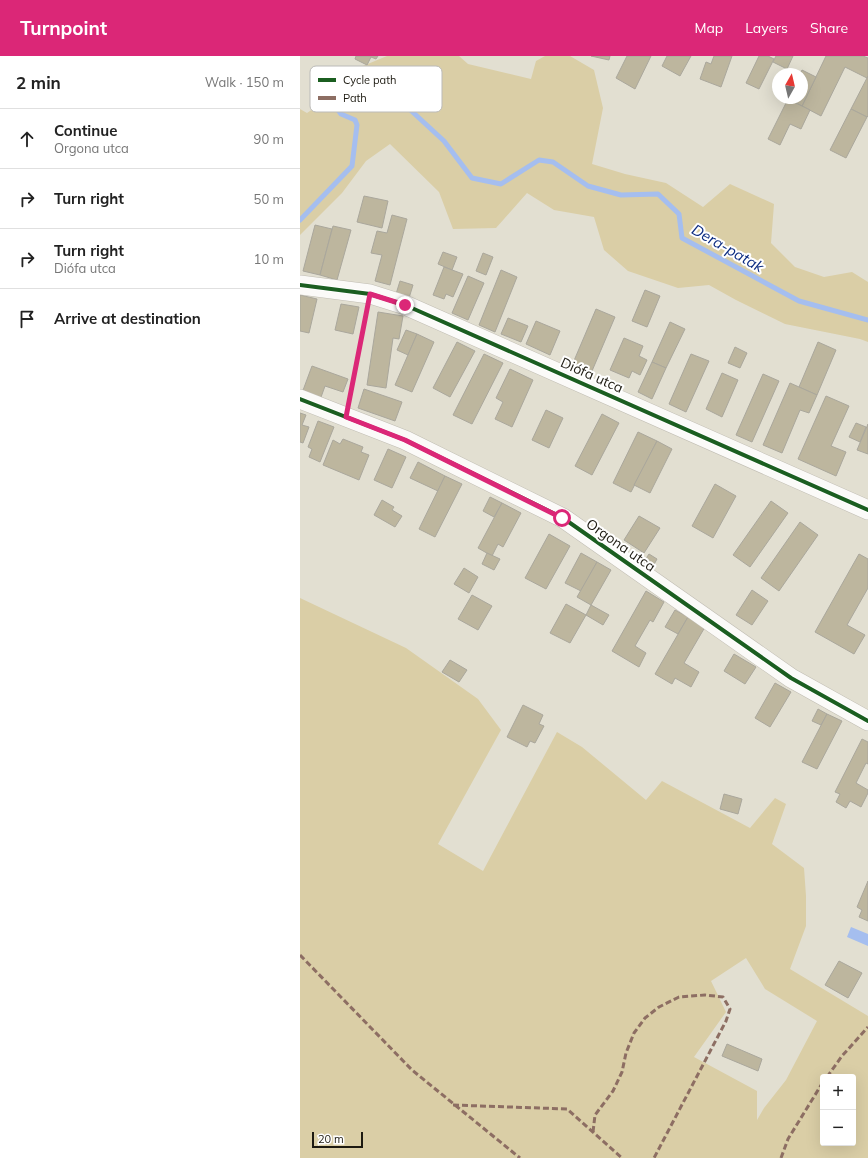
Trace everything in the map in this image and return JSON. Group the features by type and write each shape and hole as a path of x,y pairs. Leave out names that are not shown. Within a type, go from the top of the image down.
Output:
{"street":[{"name":"Diófa utca","path":"300,285 370,294 405,305 868,510"},
{"name":"Orgona utca","path":"300,399 405,440 562,518 791,678 868,721"}],"path":[{"path":"346,417 370,294"}],"shaded area":[{"path":"387,56 459,56 468,64 531,79 536,61 545,56 570,56 594,70 603,108 592,164 625,174 666,183 703,207 730,184 774,204 771,243 795,267 824,277 852,272 868,282 868,342 860,339 785,324 709,285 678,288 628,271 604,250 594,217 554,210 527,193 496,228 453,229 439,192 390,144 366,161 342,193 300,235 300,109 307,113 310,111 442,112 442,66 363,66"},
{"path":"300,598 406,648 478,699 501,730 438,844 483,871 557,732 582,747 646,800 662,781 750,828 775,798 786,804 772,844 804,868 806,896 806,926 790,969 868,1016 868,1158 300,1158","holes":["746,958 765,989 817,1021 786,1080 764,1108 757,1120 757,1091 694,1057 726,1012 711,981"]}],"water":[{"path":"851,927 868,934 868,946 847,937"}],"building":[{"path":"356,56 378,56 376,59 371,57 367,65 355,59"},
{"path":"591,56 610,56 609,60"},
{"path":"627,56 651,56 635,89 616,78"},
{"path":"667,56 691,56 680,76 662,66"},
{"path":"714,56 732,56 721,87 700,79 706,62 711,64"},
{"path":"759,56 768,56 774,59 759,89 746,83"},
{"path":"776,56 793,56 787,68 773,62"},
{"path":"826,56 863,56 868,58 867,78 845,67 821,116 802,106 803,104 808,104 808,94"},
{"path":"808,73 816,77 808,94"},
{"path":"868,76 868,116 867,117 851,109"},
{"path":"786,104 798,104 810,110 801,129 790,124 780,145 768,139"},
{"path":"851,109 867,117 846,158 830,150"},
{"path":"364,196 388,201 382,228 357,222"},
{"path":"392,215 407,219 390,285 375,281 382,255 371,253 377,231 387,233"},
{"path":"315,225 332,229 320,275 303,271"},
{"path":"333,226 351,230 337,280 320,275"},
{"path":"443,252 457,257 452,270 438,264"},
{"path":"483,253 493,257 486,275 476,271"},
{"path":"444,267 463,274 453,297 446,294 444,299 433,295"},
{"path":"501,270 517,277 495,332 479,325"},
{"path":"468,276 484,283 468,320 452,313"},
{"path":"400,281 413,285 409,298 396,294"},
{"path":"645,290 660,296 647,327 632,321"},
{"path":"300,295 317,299 309,333 300,331"},
{"path":"341,304 359,307 353,334 335,330"},
{"path":"596,309 615,317 592,371 573,363"},
{"path":"378,312 403,316 399,339 393,338 386,388 367,385"},
{"path":"508,318 528,326 521,342 501,334"},
{"path":"536,321 560,331 550,355 526,344"},
{"path":"670,322 685,329 666,368 652,362"},
{"path":"406,330 417,334 408,355 397,350"},
{"path":"417,334 434,342 412,392 395,385"},
{"path":"624,338 643,346 639,356 647,360 640,375 632,371 629,378 610,370"},
{"path":"457,342 475,351 450,397 433,388"},
{"path":"818,342 836,350 817,395 799,387"},
{"path":"735,347 747,353 740,368 728,363"},
{"path":"484,354 503,363 472,424 453,415"},
{"path":"691,354 709,361 686,412 669,404"},
{"path":"652,362 666,368 652,399 638,392"},
{"path":"312,366 348,379 343,392 325,386 320,400 302,393"},
{"path":"510,369 533,380 512,427 495,419 503,402 496,398"},
{"path":"722,373 738,380 722,417 706,409"},
{"path":"763,374 779,381 752,442 736,435"},
{"path":"790,383 817,395 809,413 800,410 782,453 763,445"},
{"path":"364,389 402,402 395,421 358,408"},
{"path":"826,396 849,406 831,446 846,452 836,476 798,459"},
{"path":"546,410 563,418 549,448 532,440"},
{"path":"300,413 306,415 302,425 309,427 303,443 300,442"},
{"path":"602,414 619,423 592,475 575,466"},
{"path":"318,421 334,427 320,462 309,457 312,449 308,447"},
{"path":"856,423 866,427 860,442 849,437"},
{"path":"868,424 868,454 857,450"},
{"path":"638,432 657,441 631,492 613,483"},
{"path":"343,439 363,447 361,452 369,455 359,480 323,465 333,440 340,444"},
{"path":"657,441 672,449 650,493 634,485"},
{"path":"388,449 406,457 392,488 374,480"},
{"path":"418,462 445,476 438,491 410,478"},
{"path":"445,476 462,484 435,537 419,529"},
{"path":"715,484 736,496 713,538 692,526"},
{"path":"490,497 502,503 494,517 483,511"},
{"path":"382,500 394,507 392,510 402,516 395,527 374,515"},
{"path":"771,501 788,513 750,567 733,555"},
{"path":"502,503 521,513 503,547 498,544 492,556 478,548"},
{"path":"639,516 660,528 644,553 624,540"},
{"path":"800,522 818,535 779,591 761,578"},
{"path":"549,534 570,546 546,589 525,578"},
{"path":"487,553 500,559 494,570 482,564"},
{"path":"581,553 597,562 581,591 565,583"},
{"path":"649,554 657,559 652,568 643,563"},
{"path":"859,554 868,559 868,588 847,625 865,635 854,654 815,632"},
{"path":"597,562 611,570 591,605 577,597"},
{"path":"464,568 478,577 469,593 454,584"},
{"path":"752,590 768,601 752,625 736,615"},
{"path":"646,591 664,602 653,622 650,620 635,646 646,653 639,667 612,651"},
{"path":"472,595 492,606 478,630 458,619"},
{"path":"566,604 586,615 570,643 550,633"},
{"path":"591,605 609,615 603,625 586,615"},
{"path":"675,610 688,617 678,634 665,627"},
{"path":"688,617 705,627 684,663 699,672 691,687 675,678 672,684 655,674"},
{"path":"734,654 756,667 745,684 724,671"},
{"path":"450,660 467,670 459,682 442,672"},
{"path":"775,683 791,692 770,727 755,718"},
{"path":"523,705 543,715 539,724 544,726 535,743 530,741 527,747 507,737"},
{"path":"818,709 827,714 821,725 812,721"},
{"path":"827,714 842,721 817,769 802,762"},
{"path":"862,739 868,742 868,764 866,763 856,783 868,790 868,793 861,807 850,801 846,808 836,802 840,794 835,792"},
{"path":"724,794 742,799 738,814 720,809"},
{"path":"868,881 868,921 859,917 862,910 857,907"},
{"path":"839,961 862,973 848,998 825,985"},
{"path":"727,1044 762,1059 758,1071 722,1056"}],"waterway":[{"name":"Dera-patak","path":"300,220 352,166 357,125 355,120 340,112"},
{"name":"Dera-patak","path":"413,112 444,141 472,178 501,184 539,160 553,162 588,186 621,195 658,194 679,214 682,238 799,301 868,320"}],"marked path":[{"path":"300,955 412,1070 520,1158"},
{"path":"593,1132 595,1115 613,1091 622,1072 626,1053 634,1033 645,1018 659,1007 679,997 705,995 723,997 730,1009 726,1021 654,1158"},
{"path":"829,1074 842,1056 868,1027"},
{"path":"781,1158 788,1139 820,1087"},
{"path":"453,1105 567,1109 622,1158"}],"cycle path":[{"path":"300,285 370,294 405,305 868,510"},
{"path":"300,399 405,440 563,518 791,678 868,721"}],"route":[{"path":"405,305 370,294 346,417 405,440 562,518"}]}
